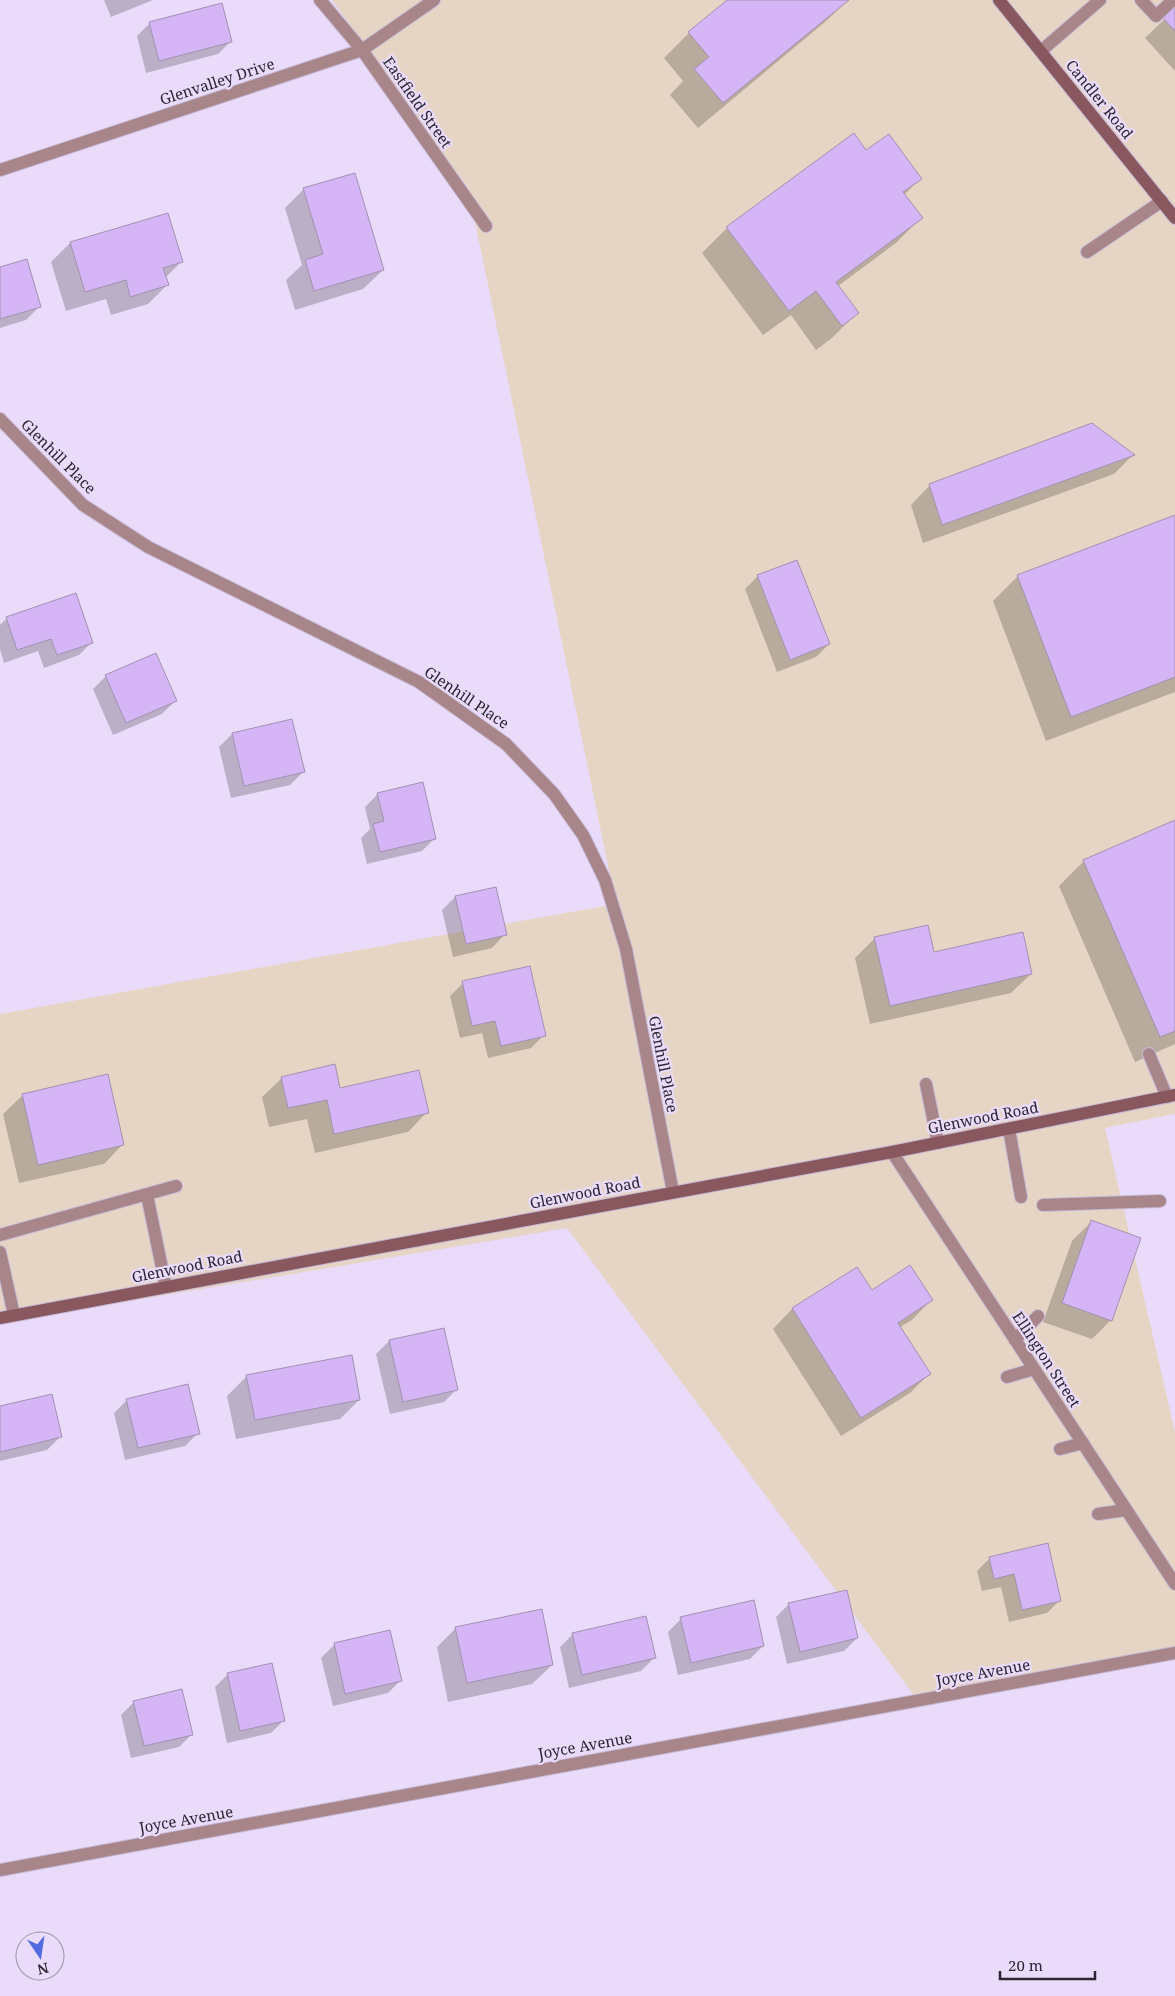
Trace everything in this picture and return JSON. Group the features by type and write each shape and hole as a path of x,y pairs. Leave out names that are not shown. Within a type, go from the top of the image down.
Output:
{"main road":[{"name":"Candler Road","path":"999,0 1175,218"},
{"name":"Glenwood Road","path":"0,1318 892,1152 1171,1096"}],"street":[{"name":"Eastfield Street","path":"320,0 362,50 486,226"},
{"name":"Glenvalley Drive","path":"0,170 362,50 434,0"},
{"path":"1040,51 1100,0"},
{"path":"1142,0 1156,16 1173,0"},
{"path":"1087,252 1162,202"},
{"name":"Glenhill Place","path":"0,419 83,505 148,548 419,682 506,744 554,794 583,835 605,880 626,949 673,1192"},
{"path":"1149,1054 1171,1096"},
{"path":"926,1084 938,1143"},
{"path":"1009,1128 1021,1197"},
{"name":"Ellington Street","path":"892,1152 1175,1584"},
{"path":"0,1235 176,1186"},
{"path":"147,1195 166,1287"},
{"path":"1043,1205 1160,1202"},
{"path":"0,1252 14,1316"},
{"path":"1015,1340 1038,1316"},
{"path":"1006,1378 1034,1369"},
{"path":"1060,1449 1083,1443"},
{"path":"1098,1514 1126,1510"},
{"name":"Joyce Avenue","path":"0,1870 1175,1653"}],"shaded area":[{"path":"332,0 1175,0 1175,1114 1105,1128 1175,1432 1175,1657 921,1705 567,1228 0,1323 0,1014 616,904 468,188"}],"building":[{"path":"727,0 849,0 723,103 694,69 709,57 688,32"},
{"path":"222,3 232,42 159,61 149,22"},
{"path":"1175,7 1175,31 1163,18"},
{"path":"854,133 866,150 889,134 922,179 903,192 923,218 836,282 859,313 842,326 816,291 789,311 726,227"},
{"path":"355,173 384,270 314,291 305,260 323,254 303,188"},
{"path":"168,213 183,262 163,268 169,285 130,297 126,280 85,292 70,242"},
{"path":"27,259 41,307 0,319 0,267"},
{"path":"1092,423 1135,455 942,525 929,484"},
{"path":"1175,515 1175,677 1071,717 1017,575"},
{"path":"797,560 830,644 790,660 757,575"},
{"path":"76,593 93,643 57,655 51,639 17,650 6,617"},
{"path":"156,653 177,701 126,723 105,675"},
{"path":"292,719 305,772 244,786 232,733"},
{"path":"423,782 436,839 380,852 373,824 384,821 377,793"},
{"path":"1175,820 1175,1031 1160,1037 1083,860"},
{"path":"496,887 507,935 466,944 455,896"},
{"path":"928,925 934,952 1023,932 1032,974 890,1006 874,937"},
{"path":"530,966 546,1036 501,1046 495,1021 472,1026 462,981"},
{"path":"335,1064 340,1088 419,1070 429,1113 334,1134 327,1100 288,1108 281,1077"},
{"path":"108,1074 124,1145 38,1165 22,1094"},
{"path":"1091,1220 1141,1238 1112,1321 1062,1303"},
{"path":"910,1265 933,1300 898,1323 931,1374 861,1418 792,1308 857,1267 872,1290"},
{"path":"444,1328 458,1390 403,1402 389,1340"},
{"path":"352,1355 360,1400 255,1420 246,1375"},
{"path":"188,1384 200,1434 138,1448 126,1399"},
{"path":"52,1394 62,1437 0,1452 0,1406"},
{"path":"1048,1543 1061,1601 1022,1610 1014,1574 994,1579 989,1557"},
{"path":"847,1590 858,1638 800,1652 788,1603"},
{"path":"754,1600 764,1646 691,1663 680,1617"},
{"path":"542,1609 553,1665 467,1683 455,1627"},
{"path":"646,1616 656,1658 582,1675 572,1633"},
{"path":"390,1630 402,1681 345,1694 334,1643"},
{"path":"272,1663 285,1721 240,1731 227,1673"},
{"path":"182,1689 193,1735 144,1746 133,1701"}]}
